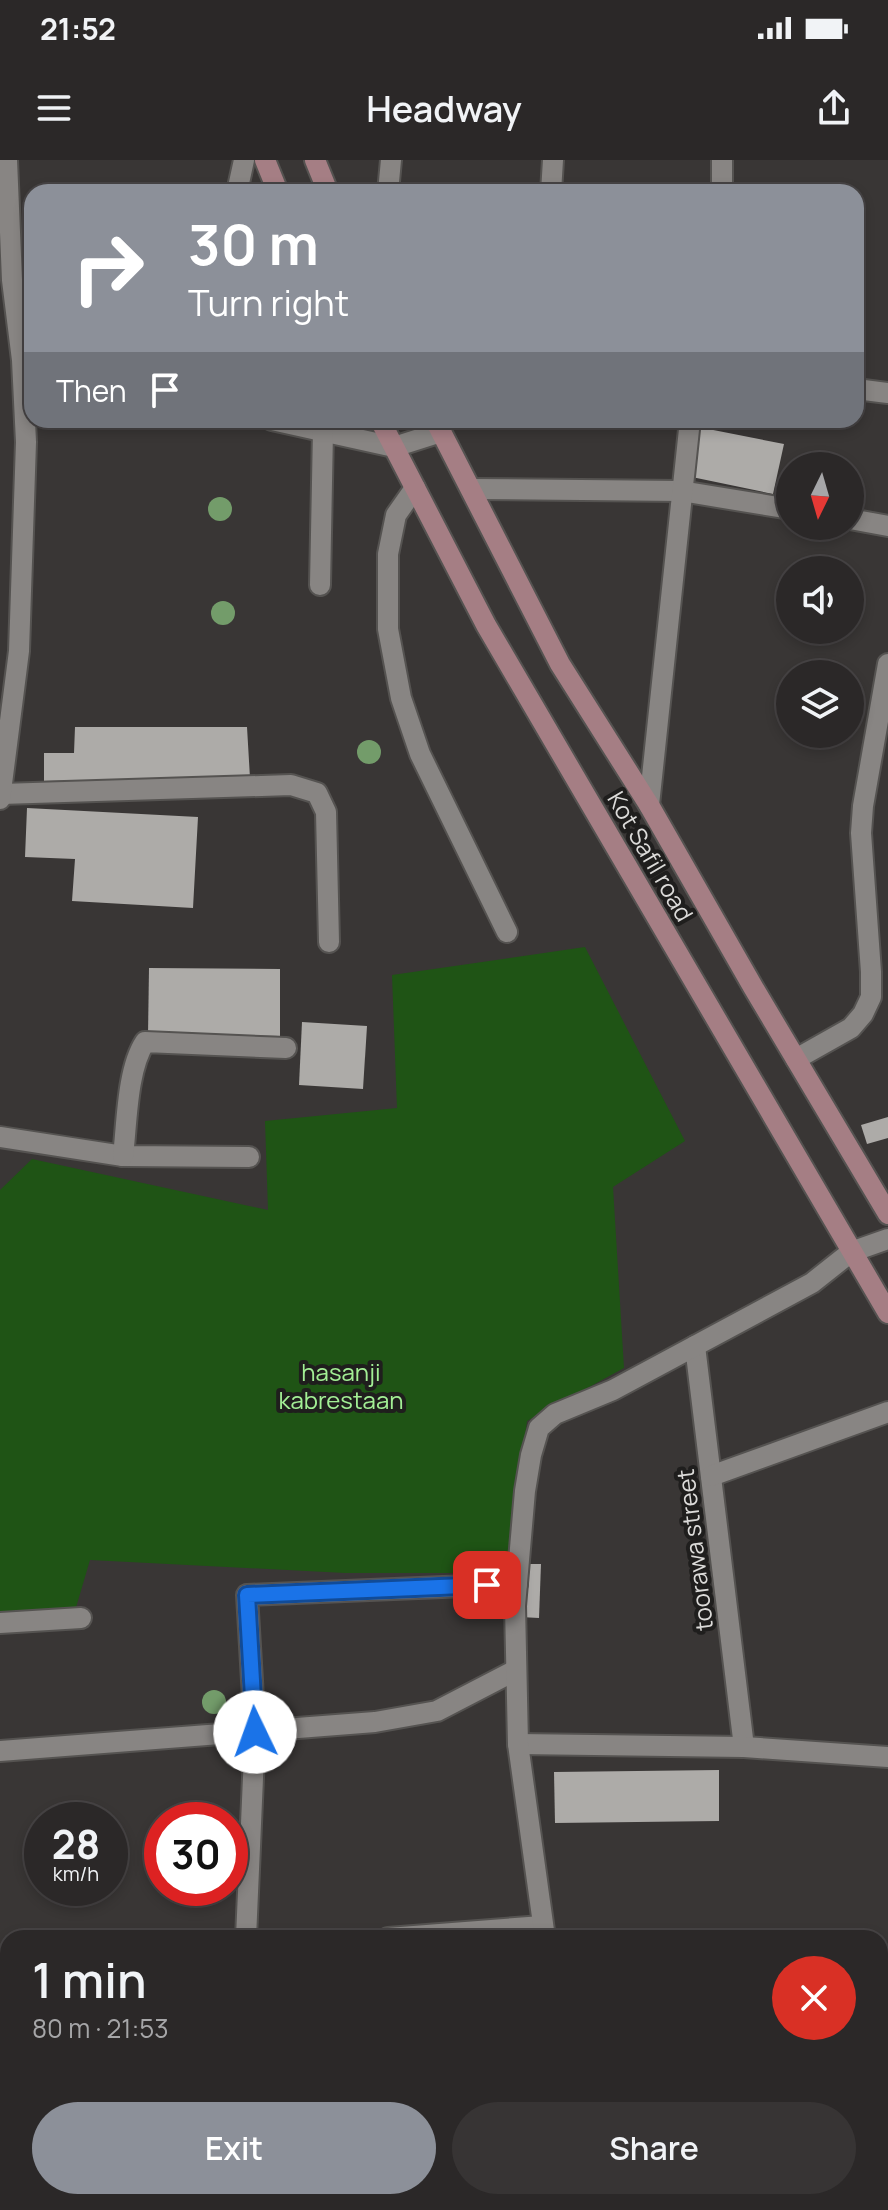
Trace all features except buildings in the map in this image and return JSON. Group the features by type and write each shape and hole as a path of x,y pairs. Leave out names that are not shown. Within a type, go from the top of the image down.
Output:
{"main road":[{"path":"265,160 275,184"},
{"path":"315,160 325,184"},
{"name":"Kot Safil road","path":"384,428 486,625 888,1313"},
{"name":"Kot Safil road","path":"439,428 560,664 649,805 888,1214"}],"street":[{"path":"7,160 6,282 24,348"},
{"path":"239,184 244,160"},
{"path":"389,184 391,160"},
{"path":"552,184 553,160"},
{"path":"722,160 722,184"},
{"path":"864,390 888,393"},
{"path":"26,428 19,651 1,796 291,785 317,793 326,812 329,942"},
{"path":"309,428 394,447 434,428"},
{"path":"649,805 689,428"},
{"path":"320,585 323,431"},
{"path":"415,488 396,515 388,554 388,629 401,698 420,754 507,932"},
{"path":"471,489 681,491 776,507"},
{"path":"864,522 888,526"},
{"path":"796,1059 851,1028 863,1014 871,997 862,820 888,664"},
{"path":"123,1156 134,1073 139,1051 145,1042 286,1048"},
{"path":"0,1137 123,1156 249,1157"},
{"path":"543,1930 518,1744 516,1670 517,1584 525,1491 539,1428 555,1414 613,1390 812,1283 851,1252 888,1239"},
{"name":"toorawa street","path":"695,1346 744,1747"},
{"path":"711,1476 888,1412"},
{"path":"246,1930 255,1732 247,1595 517,1584"},
{"path":"0,1623 81,1618"},
{"path":"0,1751 375,1722 437,1711 516,1670"},
{"path":"518,1744 744,1747 888,1757"}],"green space":[{"name":"hasanji kabrestaan","path":"585,947 685,1141 613,1187 624,1368 527,1421 508,1573 345,1573 90,1560 72,1621 0,1616 0,1190 32,1159 268,1210 265,1121 397,1108 392,975"}],"route":[{"path":"255,1732 247,1595 487,1585"}]}
